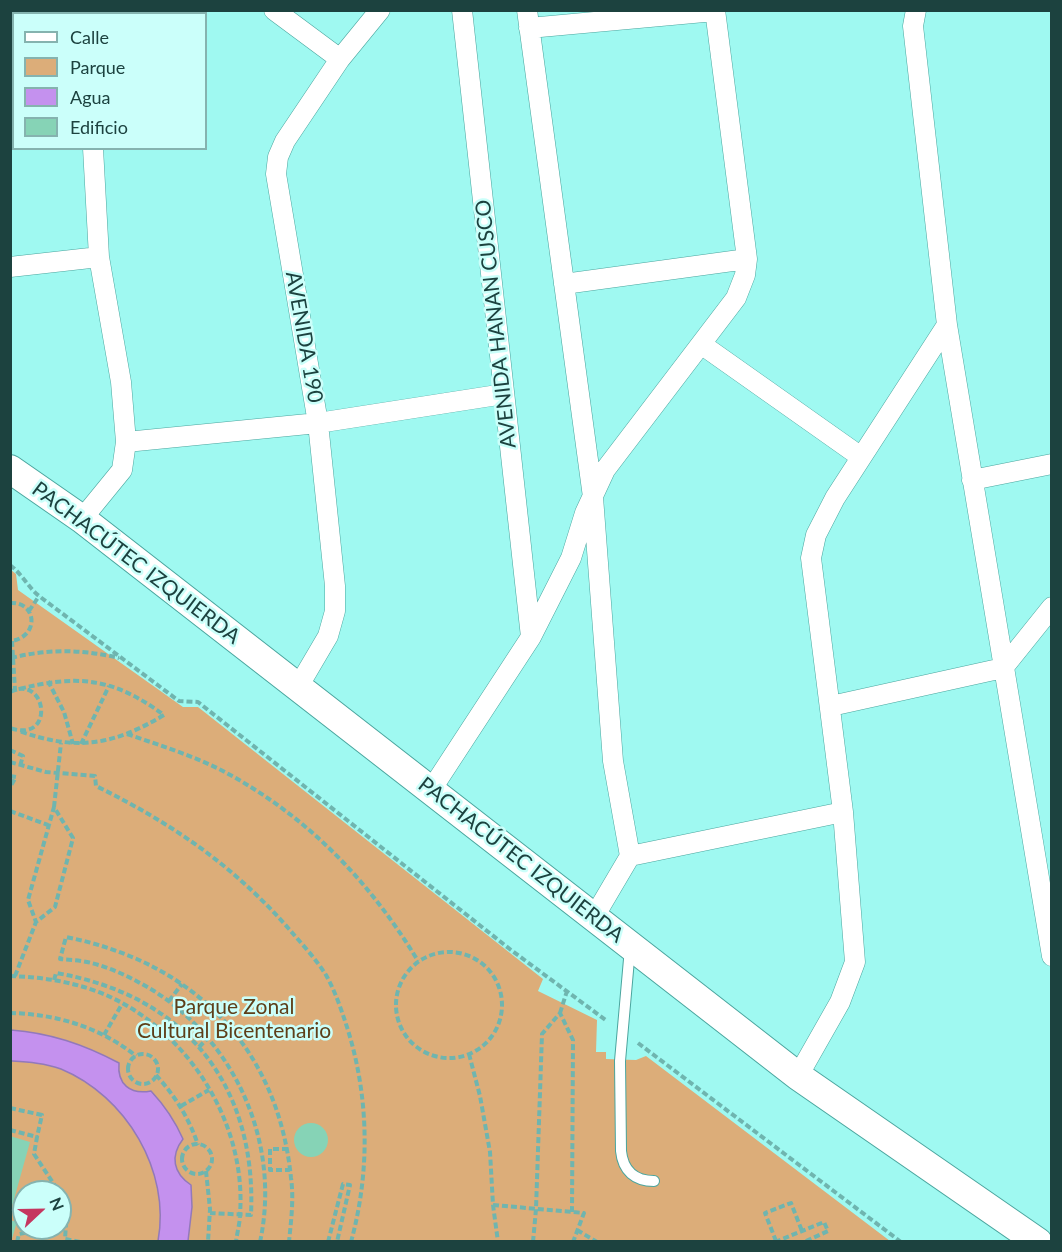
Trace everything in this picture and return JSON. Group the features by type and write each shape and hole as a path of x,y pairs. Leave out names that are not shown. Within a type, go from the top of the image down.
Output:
{"street":[{"path":"274,10 340,59"},
{"name":"AVENIDA 190","path":"298,687 328,636 335,611 335,586 318,423 276,174 278,157 285,141 340,59 380,10"},
{"name":"AVENIDA HANAN CUSCO","path":"462,10 531,637"},
{"path":"916,10 913,26 947,325 1003,668 1047,894 1052,956"},
{"path":"431,790 531,637 571,558 585,513 593,497 605,470 736,298 745,275 747,259 715,11 528,19 593,497 613,761 630,856 594,917"},
{"path":"82,519 122,470 126,442 121,382 99,257 93,150"},
{"path":"10,267 99,257"},
{"path":"564,284 747,259"},
{"path":"798,1076 840,1002 855,962 843,812 811,558 816,535 825,516 947,325"},
{"path":"701,344 861,458"},
{"path":"126,442 318,423 504,394"},
{"path":"972,480 1052,464"},
{"name":"PACHACÚTEC IZQUIERDA","path":"10,469 82,519 798,1076 1038,1242"},
{"path":"831,706 1003,668 1052,607"},
{"path":"630,856 843,812"}],"lane":[{"path":"630,945 620,1060 622,1159 628,1172 636,1178 654,1181"}],"path":[{"path":"10,565 39,596 179,701 198,702 511,950 901,1242"},
{"path":"29,610 39,596"},
{"path":"12,602 23,605 29,610 32,619 27,635 11,640 13,691"},
{"path":"11,658 54,651 100,653 123,658"},
{"path":"10,728 45,740 81,744 127,734 143,728 164,715 138,698 109,686 89,681 48,681 13,691"},
{"path":"48,681 64,712 73,744"},
{"path":"81,744 109,686"},
{"path":"13,691 24,689 32,692 42,705 40,721 34,727 19,731"},
{"path":"127,734 187,755 220,770 281,807 335,851 380,903 418,961"},
{"path":"36,922 28,900 54,807 61,743"},
{"path":"10,750 23,756 20,765"},
{"path":"10,762 58,774 95,776 96,786 168,825 203,848 270,907 326,975 339,1003 356,1061 365,1122 362,1189 351,1242"},
{"path":"10,776 16,777 10,787"},
{"path":"54,807 73,838 55,907 36,922 13,976 54,980 97,992 146,1019 168,1036 187,1057 209,1090 229,1131 240,1186 240,1215 236,1242"},
{"path":"10,811 48,825"},
{"path":"261,1242 266,1199 265,1170 260,1141 252,1113 226,1061 188,1017 142,983 88,962 60,959 66,937 122,951 147,963 182,984 216,1013 236,1035 254,1061 276,1108 288,1149 292,1212 289,1242"},
{"path":"448,951 465,953 479,961 491,972 499,987 502,1003 500,1019 494,1034 483,1046 469,1054 452,1058 435,1056 419,1049 407,1038 398,1022 396,1006 398,988 405,973 418,961 432,954 448,951"},
{"path":"54,980 57,973 84,977 135,996 180,1028 199,1047 215,1069 228,1091 246,1139 251,1164 251,1215 210,1213"},
{"path":"169,1001 182,984"},
{"path":"533,1242 542,1034 560,1013 567,991"},
{"path":"104,1035 122,1004"},
{"path":"10,1013 55,1017 80,1025 104,1035 136,1056"},
{"path":"560,1013 573,1040 572,1212"},
{"path":"199,1047 208,1038"},
{"path":"156,1075 146,1083 133,1080 129,1075 130,1062 136,1056 146,1054 152,1057 156,1063 156,1075 181,1106 198,1145"},
{"path":"469,1054 480,1096 490,1152 498,1242"},
{"path":"181,1106 209,1090"},
{"path":"10,1108 42,1115 34,1154 50,1180"},
{"path":"10,1130 37,1137"},
{"path":"206,1171 193,1174 184,1165 184,1152 188,1147 198,1145 207,1148 211,1153 212,1160 206,1171 210,1213 208,1242"},
{"path":"288,1149 270,1149 270,1170 290,1170"},
{"path":"328,1242 343,1184 350,1185 337,1242"},
{"path":"802,1230 791,1203 765,1214 775,1241 824,1222 828,1231 804,1242"},
{"path":"493,1205 584,1213 573,1242"},
{"path":"577,1230 597,1242"}],"green space":[{"name":"Parque Zonal Cultural Bicentenario","path":"11,570 16,574 18,590 183,707 198,707 543,979 538,991 597,1020 596,1052 606,1052 606,1059 636,1060 646,1056 890,1241 11,1242"}],"water":[{"path":"11,1030 53,1037 106,1056 119,1063 120,1077 126,1086 137,1091 151,1091 177,1126 183,1139 176,1152 175,1164 180,1175 191,1185 192,1207 188,1241 158,1241 160,1215 157,1188 150,1163 139,1139 124,1117 105,1097 84,1081 61,1069 42,1064 11,1061"}],"building":[{"path":"311,1123 323,1128 328,1140 323,1152 311,1157 299,1152 294,1140 299,1128"},
{"path":"10,1136 30,1142 19,1180 12,1180 10,1210"},
{"path":"10,1220 12,1221 12,1239 10,1242"}]}
